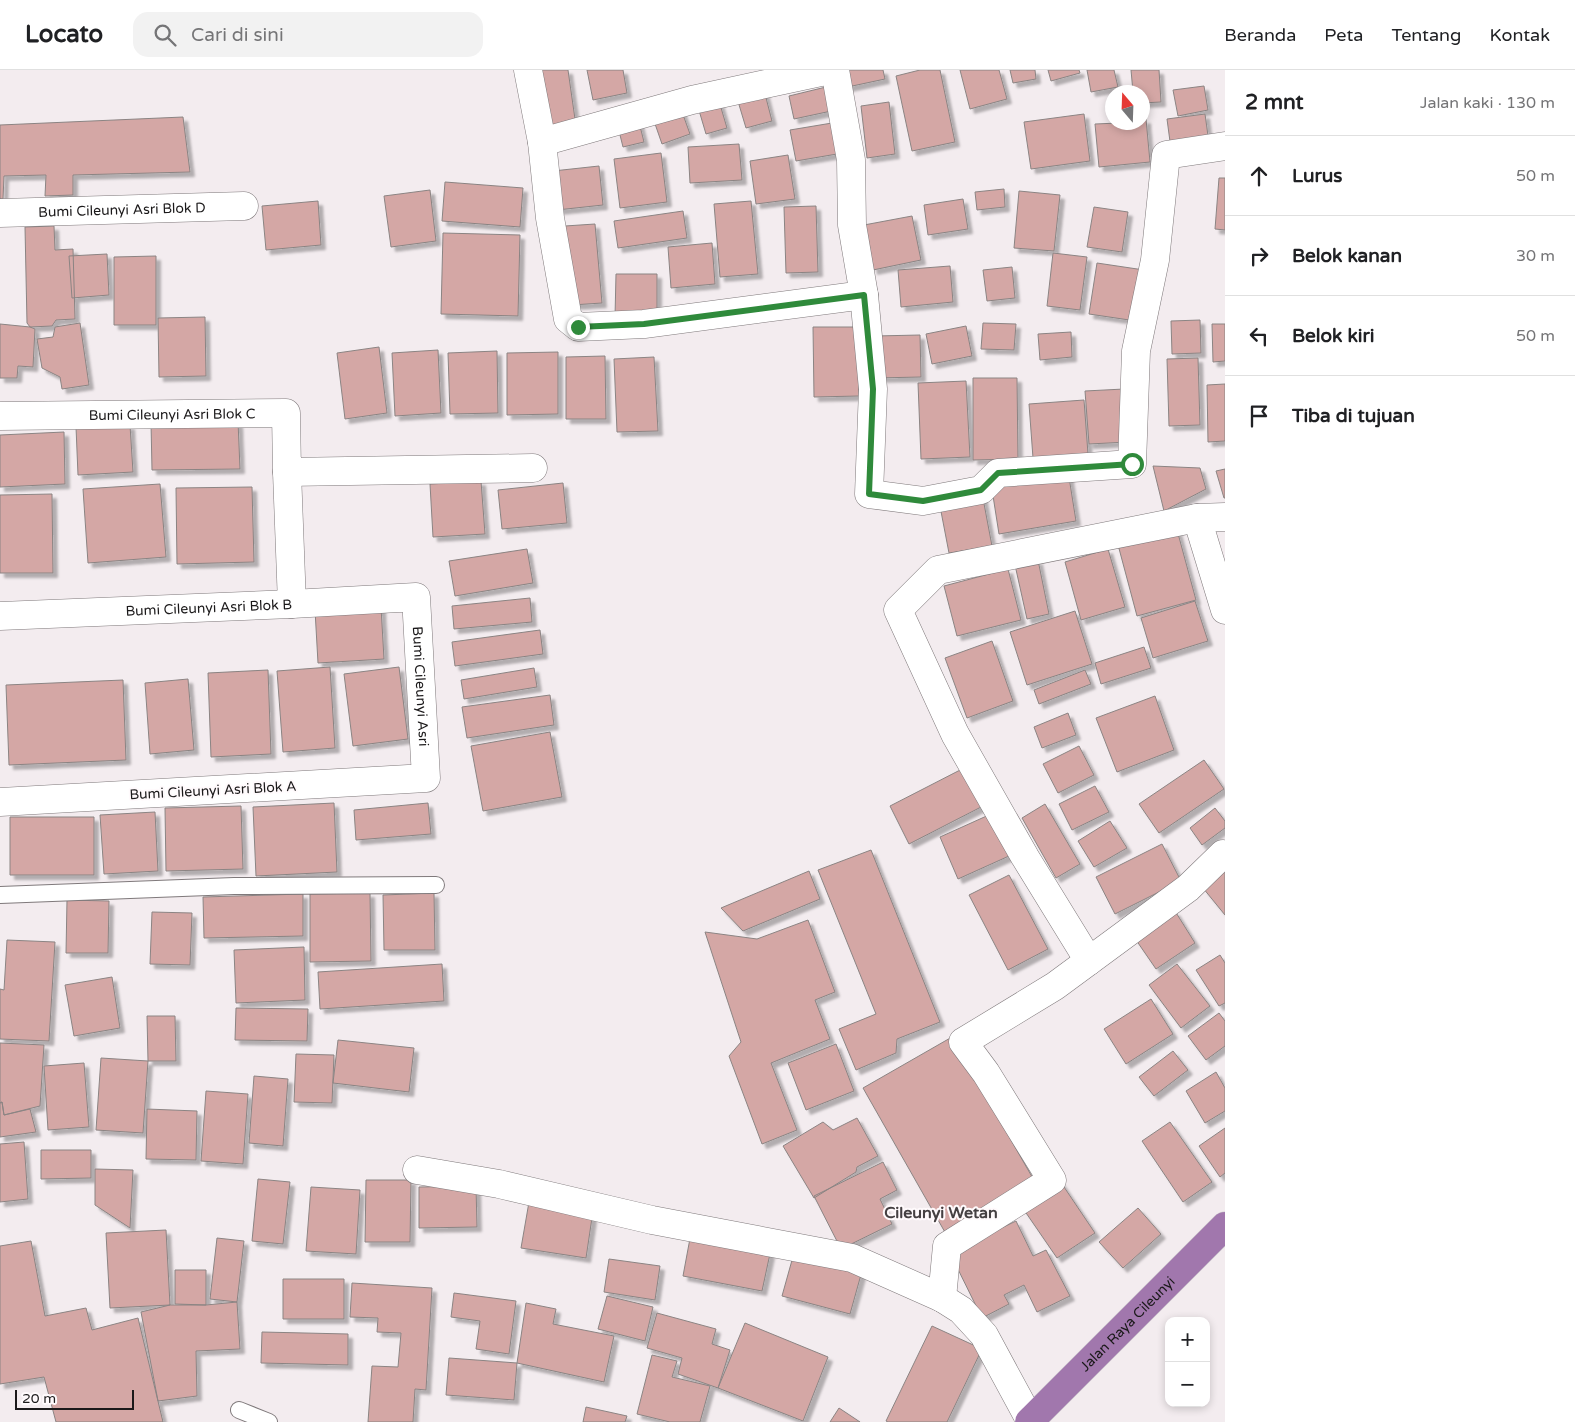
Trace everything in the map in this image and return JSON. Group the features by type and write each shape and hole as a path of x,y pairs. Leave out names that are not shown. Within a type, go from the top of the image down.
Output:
{"highway":[{"name":"Jalan Raya Cileunyi","path":"1030,1421 1225,1226"}],"street":[{"path":"528,70 542,142 550,218 568,319 578,327 644,324 864,295"},
{"path":"542,142 692,100 830,70"},
{"path":"836,70 851,160 852,225 864,295 873,389 869,494 923,501 981,490 998,473 1132,464 1136,351 1155,260 1166,155 1225,146"},
{"name":"Bumi Cileunyi Asri Blok D","path":"0,213 244,206"},
{"name":"Bumi Cileunyi Asri Blok C","path":"0,416 286,413 292,604"},
{"path":"287,472 533,468"},
{"path":"1089,961 1025,857 955,734 898,610 938,570 1197,518 1225,516"},
{"path":"1197,518 1225,610"},
{"name":"Bumi Cileunyi Asri Blok B","path":"0,616 416,597"},
{"name":"Bumi Cileunyi Asri","path":"416,597 426,778"},
{"name":"Bumi Cileunyi Asri Blok A","path":"0,802 426,778"},
{"path":"942,1298 947,1246 1052,1180 986,1074 963,1042 1055,986 1188,888 1224,852"},
{"path":"417,1170 498,1184 652,1220 852,1258 942,1298 961,1310 984,1335 1030,1421"}],"lane":[{"path":"0,896 234,886 436,886"},
{"path":"239,1410 269,1422"}],"building":[{"path":"541,70 568,70 576,126 549,129"},
{"path":"587,70 623,70 627,93 593,100"},
{"path":"839,70 883,70 885,79 843,88"},
{"path":"920,70 940,70 955,142 912,151 896,76"},
{"path":"960,70 999,70 1007,99 970,109"},
{"path":"1010,70 1035,70 1036,79 1013,83"},
{"path":"1048,70 1079,70 1080,73 1051,81"},
{"path":"1087,70 1114,70 1118,85 1105,85 1105,89 1091,92"},
{"path":"1131,70 1159,70 1161,102 1150,103 1150,85 1132,85"},
{"path":"830,86 836,110 794,119 789,96"},
{"path":"1204,86 1208,110 1178,116 1173,90"},
{"path":"764,90 772,121 746,128 737,98"},
{"path":"719,101 727,128 706,134 698,107"},
{"path":"889,102 895,154 867,158 861,106"},
{"path":"681,109 690,134 662,144 653,118"},
{"path":"1084,114 1090,161 1031,169 1024,122"},
{"path":"1205,114 1209,143 1171,149 1167,119"},
{"path":"183,117 190,172 73,175 73,195 45,196 46,175 4,176 3,199 0,199 0,125"},
{"path":"639,122 644,142 623,147 618,127"},
{"path":"832,123 837,154 796,161 790,130"},
{"path":"1095,124 1105,124 1105,130 1147,130 1150,162 1099,167"},
{"path":"739,144 742,180 690,183 688,147"},
{"path":"661,153 667,202 620,208 614,159"},
{"path":"788,155 795,199 756,204 750,161"},
{"path":"599,166 603,205 557,210 553,171"},
{"path":"1219,178 1225,178 1225,230 1215,229"},
{"path":"445,182 523,188 520,227 442,221"},
{"path":"1004,189 1005,207 977,210 975,192"},
{"path":"430,190 436,241 391,247 384,196"},
{"path":"1019,191 1060,195 1054,251 1014,248"},
{"path":"963,199 968,229 928,235 924,205"},
{"path":"318,201 321,245 266,250 262,206"},
{"path":"751,201 758,274 720,277 714,204"},
{"path":"816,206 818,272 786,273 784,207"},
{"path":"1094,207 1128,212 1122,252 1087,247"},
{"path":"683,211 687,238 618,248 614,221"},
{"path":"912,216 921,260 873,270 864,225"},
{"path":"595,224 602,303 572,305 565,226"},
{"path":"54,226 55,250 73,249 75,319 56,320 52,326 30,327 27,323 25,227"},
{"path":"443,233 520,235 518,316 441,314"},
{"path":"712,243 715,284 671,288 668,247"},
{"path":"1053,253 1087,257 1080,310 1047,306"},
{"path":"107,254 109,295 72,298 69,256"},
{"path":"156,256 156,325 114,325 114,257"},
{"path":"1097,263 1144,270 1136,321 1089,314"},
{"path":"950,266 953,302 901,307 898,270"},
{"path":"1012,267 1015,298 987,301 983,270"},
{"path":"616,274 657,274 657,317 615,317"},
{"path":"205,317 206,376 159,377 158,318"},
{"path":"1200,320 1201,353 1172,354 1171,321"},
{"path":"80,323 89,385 62,389 60,377 42,368 37,339 53,337 55,327"},
{"path":"983,323 1016,324 1014,350 981,349"},
{"path":"0,324 35,329 33,367 18,366 17,378 0,378"},
{"path":"1212,324 1225,324 1225,361 1213,362"},
{"path":"966,326 972,356 932,364 926,334"},
{"path":"813,327 858,327 859,396 814,397"},
{"path":"1071,332 1072,357 1040,360 1038,334"},
{"path":"920,335 921,377 876,378 875,336"},
{"path":"379,347 387,413 345,419 337,353"},
{"path":"438,350 441,413 395,416 392,353"},
{"path":"497,351 498,413 450,414 448,353"},
{"path":"558,352 558,414 507,415 507,353"},
{"path":"605,356 606,419 566,419 566,357"},
{"path":"654,357 658,431 617,432 614,359"},
{"path":"1198,358 1200,425 1169,426 1167,359"},
{"path":"973,378 1017,378 1018,459 973,460"},
{"path":"966,381 970,457 921,459 918,383"},
{"path":"1225,384 1225,441 1208,442 1207,385"},
{"path":"1124,389 1128,442 1089,444 1085,391"},
{"path":"1084,400 1088,454 1033,458 1029,404"},
{"path":"238,421 240,469 152,470 151,423"},
{"path":"130,425 133,472 78,475 76,427"},
{"path":"64,432 65,484 0,487 0,435"},
{"path":"1153,466 1200,468 1206,489 1164,511"},
{"path":"1225,469 1225,498 1224,498 1216,471"},
{"path":"1068,471 1076,521 999,534 991,483"},
{"path":"481,481 485,534 433,537 430,484"},
{"path":"563,483 567,523 502,529 498,490"},
{"path":"160,484 166,557 88,563 83,489"},
{"path":"252,487 254,562 177,564 176,488"},
{"path":"982,493 992,546 949,553 939,501"},
{"path":"52,494 53,573 0,573 0,495"},
{"path":"1176,526 1196,600 1137,616 1117,541"},
{"path":"527,549 533,583 455,596 449,561"},
{"path":"1108,549 1125,607 1081,620 1065,562"},
{"path":"1038,560 1049,614 1027,619 1015,565"},
{"path":"1008,569 1021,620 957,636 944,586"},
{"path":"530,598 532,622 454,629 452,606"},
{"path":"1195,601 1208,641 1153,658 1141,618"},
{"path":"381,607 384,659 318,663 315,610"},
{"path":"1075,611 1092,664 1027,685 1010,632"},
{"path":"540,630 543,654 455,666 452,642"},
{"path":"992,641 1013,701 967,718 945,658"},
{"path":"1144,647 1151,668 1101,684 1095,663"},
{"path":"330,667 335,748 283,752 277,671"},
{"path":"399,667 408,739 353,746 344,674"},
{"path":"534,668 537,687 464,699 461,680"},
{"path":"268,670 271,754 211,757 208,673"},
{"path":"1085,670 1091,684 1039,704 1034,690"},
{"path":"188,679 194,750 150,754 145,683"},
{"path":"123,680 126,760 9,765 6,685"},
{"path":"550,695 554,725 467,738 462,707"},
{"path":"1155,696 1174,750 1117,772 1096,718"},
{"path":"1068,713 1076,735 1042,748 1034,727"},
{"path":"550,732 562,797 483,811 471,746"},
{"path":"1079,746 1094,775 1058,793 1043,764"},
{"path":"1204,760 1224,789 1159,833 1139,804"},
{"path":"964,768 983,806 909,844 890,806"},
{"path":"1095,786 1109,812 1072,830 1059,804"},
{"path":"334,803 337,872 256,876 253,807"},
{"path":"428,803 431,834 356,840 354,810"},
{"path":"1045,804 1080,864 1056,878 1022,818"},
{"path":"241,806 243,869 166,871 165,808"},
{"path":"1215,808 1225,821 1225,828 1202,845 1190,828"},
{"path":"155,812 158,871 104,874 100,815"},
{"path":"991,814 1009,856 958,879 940,837"},
{"path":"10,817 94,817 94,875 10,875"},
{"path":"1110,821 1127,848 1094,867 1078,841"},
{"path":"1162,844 1181,881 1115,914 1096,877"},
{"path":"871,850 940,1022 897,1039 896,1053 856,1070 839,1029 876,1014 818,870"},
{"path":"809,871 820,899 743,931 721,908"},
{"path":"1225,871 1225,915 1203,888"},
{"path":"1009,875 1048,949 1008,970 969,895"},
{"path":"370,893 371,961 310,962 310,894"},
{"path":"434,893 435,950 384,950 383,895"},
{"path":"303,894 303,936 204,938 203,897"},
{"path":"67,900 109,901 108,953 66,953"},
{"path":"1175,911 1195,943 1156,969 1134,937"},
{"path":"152,912 192,913 190,965 150,964"},
{"path":"808,920 835,992 815,1000 830,1039 771,1063 797,1130 762,1144 729,1056 741,1042 705,932 757,939"},
{"path":"7,940 55,942 49,1041 0,1039 0,989 4,990"},
{"path":"304,947 305,1000 236,1003 234,950"},
{"path":"1220,955 1225,963 1225,1003 1219,1006 1196,970"},
{"path":"442,964 444,1001 320,1009 318,972"},
{"path":"1177,964 1210,1006 1181,1028 1149,985"},
{"path":"112,977 120,1028 74,1036 65,985"},
{"path":"1151,999 1173,1034 1126,1064 1104,1029"},
{"path":"236,1008 308,1009 307,1041 235,1040"},
{"path":"1219,1013 1225,1021 1225,1046 1206,1060 1188,1036"},
{"path":"147,1016 175,1016 176,1061 148,1061"},
{"path":"952,1037 1035,1182 946,1234 863,1088"},
{"path":"338,1040 414,1048 409,1092 333,1083"},
{"path":"0,1043 44,1045 40,1106 4,1115 2,1102 0,1103"},
{"path":"836,1044 854,1091 806,1110 788,1063"},
{"path":"1173,1051 1188,1070 1154,1096 1139,1077"},
{"path":"296,1054 334,1055 332,1103 294,1102"},
{"path":"101,1058 148,1061 143,1133 96,1130"},
{"path":"84,1063 89,1127 48,1130 44,1066"},
{"path":"1216,1072 1225,1088 1225,1111 1205,1123 1186,1091"},
{"path":"254,1076 288,1079 283,1146 249,1143"},
{"path":"206,1091 248,1094 243,1164 201,1161"},
{"path":"2,1102 4,1115 30,1109 36,1132 0,1137 0,1103"},
{"path":"147,1109 197,1111 196,1160 146,1159"},
{"path":"857,1118 878,1156 857,1167 856,1172 814,1198 783,1146 823,1122 833,1130"},
{"path":"1170,1122 1212,1182 1183,1202 1142,1141"},
{"path":"1225,1128 1225,1173 1220,1177 1199,1146"},
{"path":"24,1142 28,1199 0,1202 0,1144"},
{"path":"41,1150 91,1150 91,1178 41,1179"},
{"path":"883,1162 897,1190 880,1199 892,1224 841,1249 814,1196"},
{"path":"95,1169 133,1170 130,1228 95,1205"},
{"path":"258,1179 290,1182 283,1244 252,1241"},
{"path":"366,1180 411,1180 410,1242 365,1242"},
{"path":"1060,1181 1095,1233 1057,1258 1022,1207"},
{"path":"476,1186 477,1227 419,1228 419,1187"},
{"path":"311,1187 360,1190 356,1254 306,1251"},
{"path":"529,1202 593,1211 586,1258 521,1248"},
{"path":"1138,1208 1161,1234 1123,1268 1099,1242"},
{"path":"1016,1221 1033,1256 1046,1250 1070,1296 1037,1312 1024,1285 1004,1295 1009,1304 982,1318 950,1253"},
{"path":"166,1230 170,1305 110,1308 106,1233"},
{"path":"691,1233 771,1249 762,1291 683,1276"},
{"path":"217,1238 244,1241 237,1302 210,1299"},
{"path":"31,1241 45,1316 86,1308 92,1330 138,1318 163,1422 56,1422 44,1377 0,1384 0,1246"},
{"path":"794,1253 862,1271 850,1314 782,1296"},
{"path":"609,1259 660,1266 655,1300 604,1292"},
{"path":"175,1270 206,1270 206,1305 175,1304"},
{"path":"283,1279 344,1279 344,1319 283,1319"},
{"path":"352,1283 432,1288 426,1390 415,1389 413,1422 368,1422 372,1366 398,1367 401,1333 377,1332 378,1318 350,1317"},
{"path":"454,1293 516,1301 509,1354 476,1349 480,1321 451,1317"},
{"path":"607,1296 653,1307 645,1341 598,1329"},
{"path":"237,1302 240,1349 196,1351 197,1396 158,1401 141,1312 170,1305 206,1305"},
{"path":"526,1303 556,1309 553,1324 614,1336 604,1382 517,1363"},
{"path":"657,1313 716,1329 712,1344 730,1350 718,1388 678,1374 682,1358 647,1348"},
{"path":"745,1323 828,1357 803,1421 718,1388"},
{"path":"932,1326 982,1349 947,1422 888,1422 886,1421"},
{"path":"262,1332 348,1334 348,1365 261,1363"},
{"path":"652,1355 677,1361 672,1377 710,1386 700,1422 670,1422 637,1414"},
{"path":"449,1358 517,1363 514,1400 446,1395"},
{"path":"586,1407 627,1416 625,1422 583,1422"},
{"path":"839,1408 860,1422 830,1422"}],"district":[{"name":"Cileunyi Wetan","path":"941,1212"}],"route":[{"path":"578,327 644,324 864,295 873,389 869,494 923,501 981,490 998,473 1132,464"}]}
